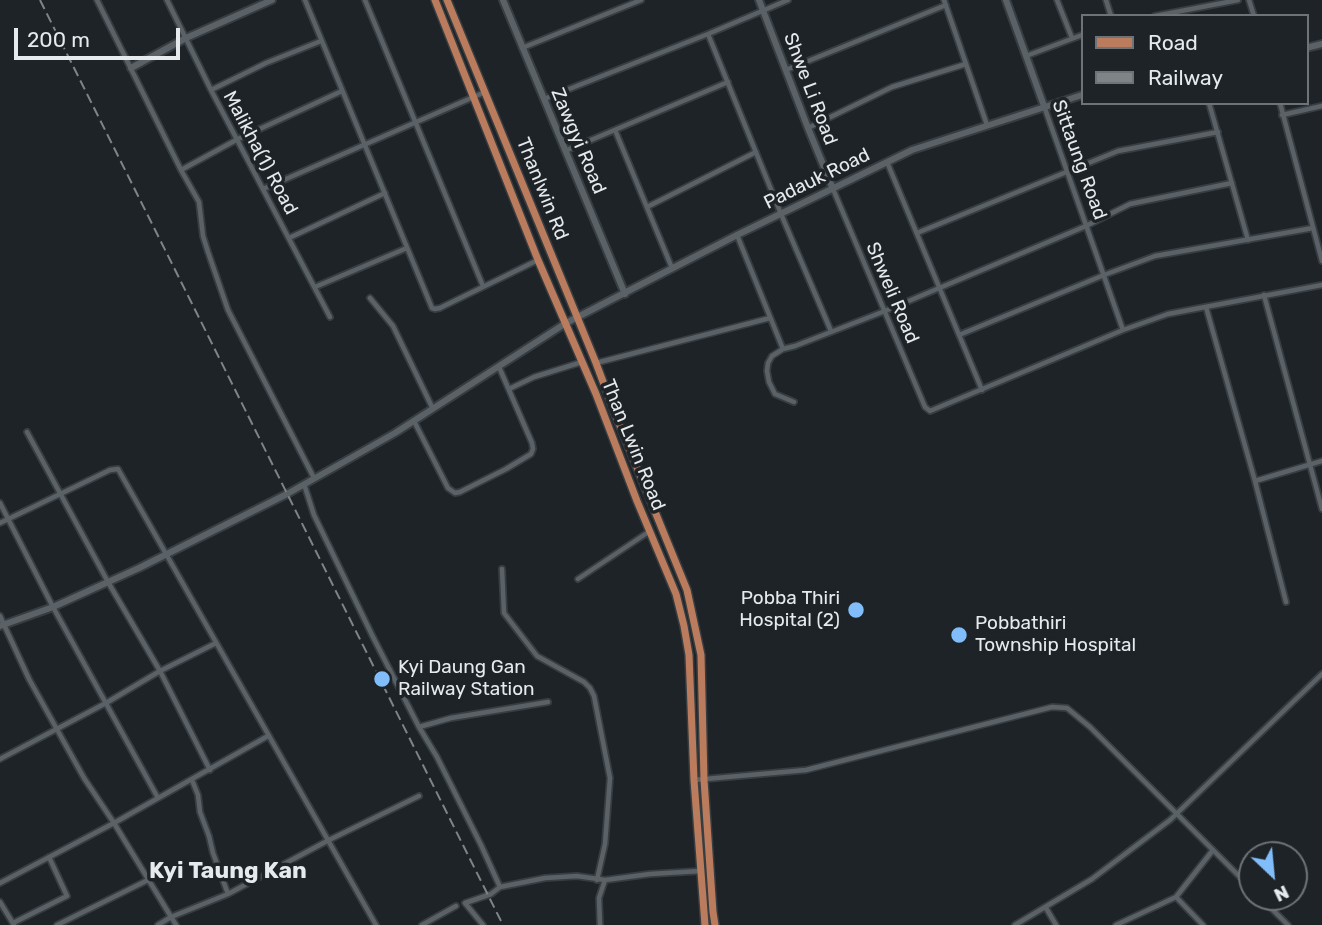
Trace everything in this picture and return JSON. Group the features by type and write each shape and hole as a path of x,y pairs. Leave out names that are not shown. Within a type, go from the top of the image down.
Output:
{"main road":[{"name":"Than Lwin Road","path":"435,0 538,260 596,394 676,594 689,655 694,780 705,925"},
{"name":"Thanlwin Rd","path":"447,0 606,390"},
{"name":"Than Lwin Road","path":"606,390 680,571 701,655 704,780 715,925"}],"street":[{"path":"97,0 198,202 203,236 228,310 314,478"},
{"name":"Malikha(1) Road","path":"167,0 330,317"},
{"path":"131,68 186,38 272,0"},
{"path":"305,0 430,304 435,309 538,260"},
{"path":"365,0 483,286"},
{"name":"Zawgyi Road","path":"503,0 625,294"},
{"path":"522,48 641,0"},
{"name":"Shwe Li Road","path":"759,0 833,189"},
{"path":"543,99 788,0"},
{"name":"Sittaung Road","path":"1006,0 1123,330"},
{"path":"1057,0 1072,39"},
{"path":"1189,0 1192,9"},
{"path":"1166,14 1237,0"},
{"path":"786,70 945,2 987,125"},
{"path":"708,34 831,331"},
{"path":"1026,56 1080,36"},
{"path":"211,90 321,41"},
{"path":"808,128 892,87 966,64"},
{"path":"565,151 728,82"},
{"path":"181,170 238,139 342,91"},
{"path":"263,189 485,92"},
{"name":"Padauk Road","path":"2,625 53,607 108,582 304,484 414,421 566,323 737,235 912,150 1080,95"},
{"path":"1210,105 1248,240"},
{"path":"1280,105 1322,261"},
{"path":"1282,115 1322,106"},
{"path":"615,130 673,269"},
{"path":"917,233 1118,151 1218,132"},
{"path":"647,207 756,152"},
{"path":"887,162 982,390 1123,330 1168,314 1322,285"},
{"path":"794,402 775,394 769,382 768,363 772,356 783,349 885,311 1086,226 1130,204 1232,183"},
{"name":"Shweli Road","path":"833,189 925,407 934,411 982,390"},
{"path":"289,238 385,193"},
{"path":"959,335 1155,256 1313,228"},
{"path":"737,235 783,349"},
{"path":"315,287 407,248"},
{"path":"1264,295 1322,509"},
{"path":"370,298 393,326 433,409"},
{"path":"1206,307 1286,602"},
{"path":"596,363 770,318"},
{"path":"509,389 534,377 582,362"},
{"path":"414,421 448,488 455,493 530,454 532,443 499,367"},
{"path":"27,432 108,582 160,671 210,770"},
{"path":"1255,481 1322,461"},
{"path":"0,523 110,470 118,469 376,925"},
{"path":"304,484 321,530 419,727 476,834 500,887"},
{"path":"0,503 53,607 158,798"},
{"path":"578,579 650,531"},
{"path":"502,569 504,613 537,656 584,682 594,696 610,778 605,844 597,880"},
{"path":"0,616 29,679 83,778 114,823 176,925"},
{"path":"0,759 216,643"},
{"path":"1015,925 1092,879 1177,813 1322,674"},
{"path":"419,727 451,718 548,702"},
{"path":"694,780 806,770 1052,707 1067,708 1090,727 1238,875"},
{"path":"0,883 114,823 268,736"},
{"path":"192,780 228,894"},
{"path":"158,925 228,894 419,796"},
{"path":"1116,925 1176,897 1213,850"},
{"path":"0,902 13,924 67,897 49,857"},
{"path":"483,925 465,903 491,894 500,887 545,878 577,876 605,880 700,871"},
{"path":"57,925 148,880"},
{"path":"600,925 599,898 605,880"},
{"path":"1176,897 1203,925"},
{"path":"422,925 456,906"},
{"path":"1046,908 1056,925"},
{"path":"1274,911 1288,925"}],"railway":[{"path":"40,0 503,925"}],"place":[{"name":"Pobba Thiri Hospital (2)","path":"856,610"},
{"name":"Pobbathiri Township Hospital","path":"959,635"},
{"name":"Kyi Daung Gan Railway Station","path":"382,679"}],"district":[{"name":"Kyi Taung Kan","path":"228,871"}]}
